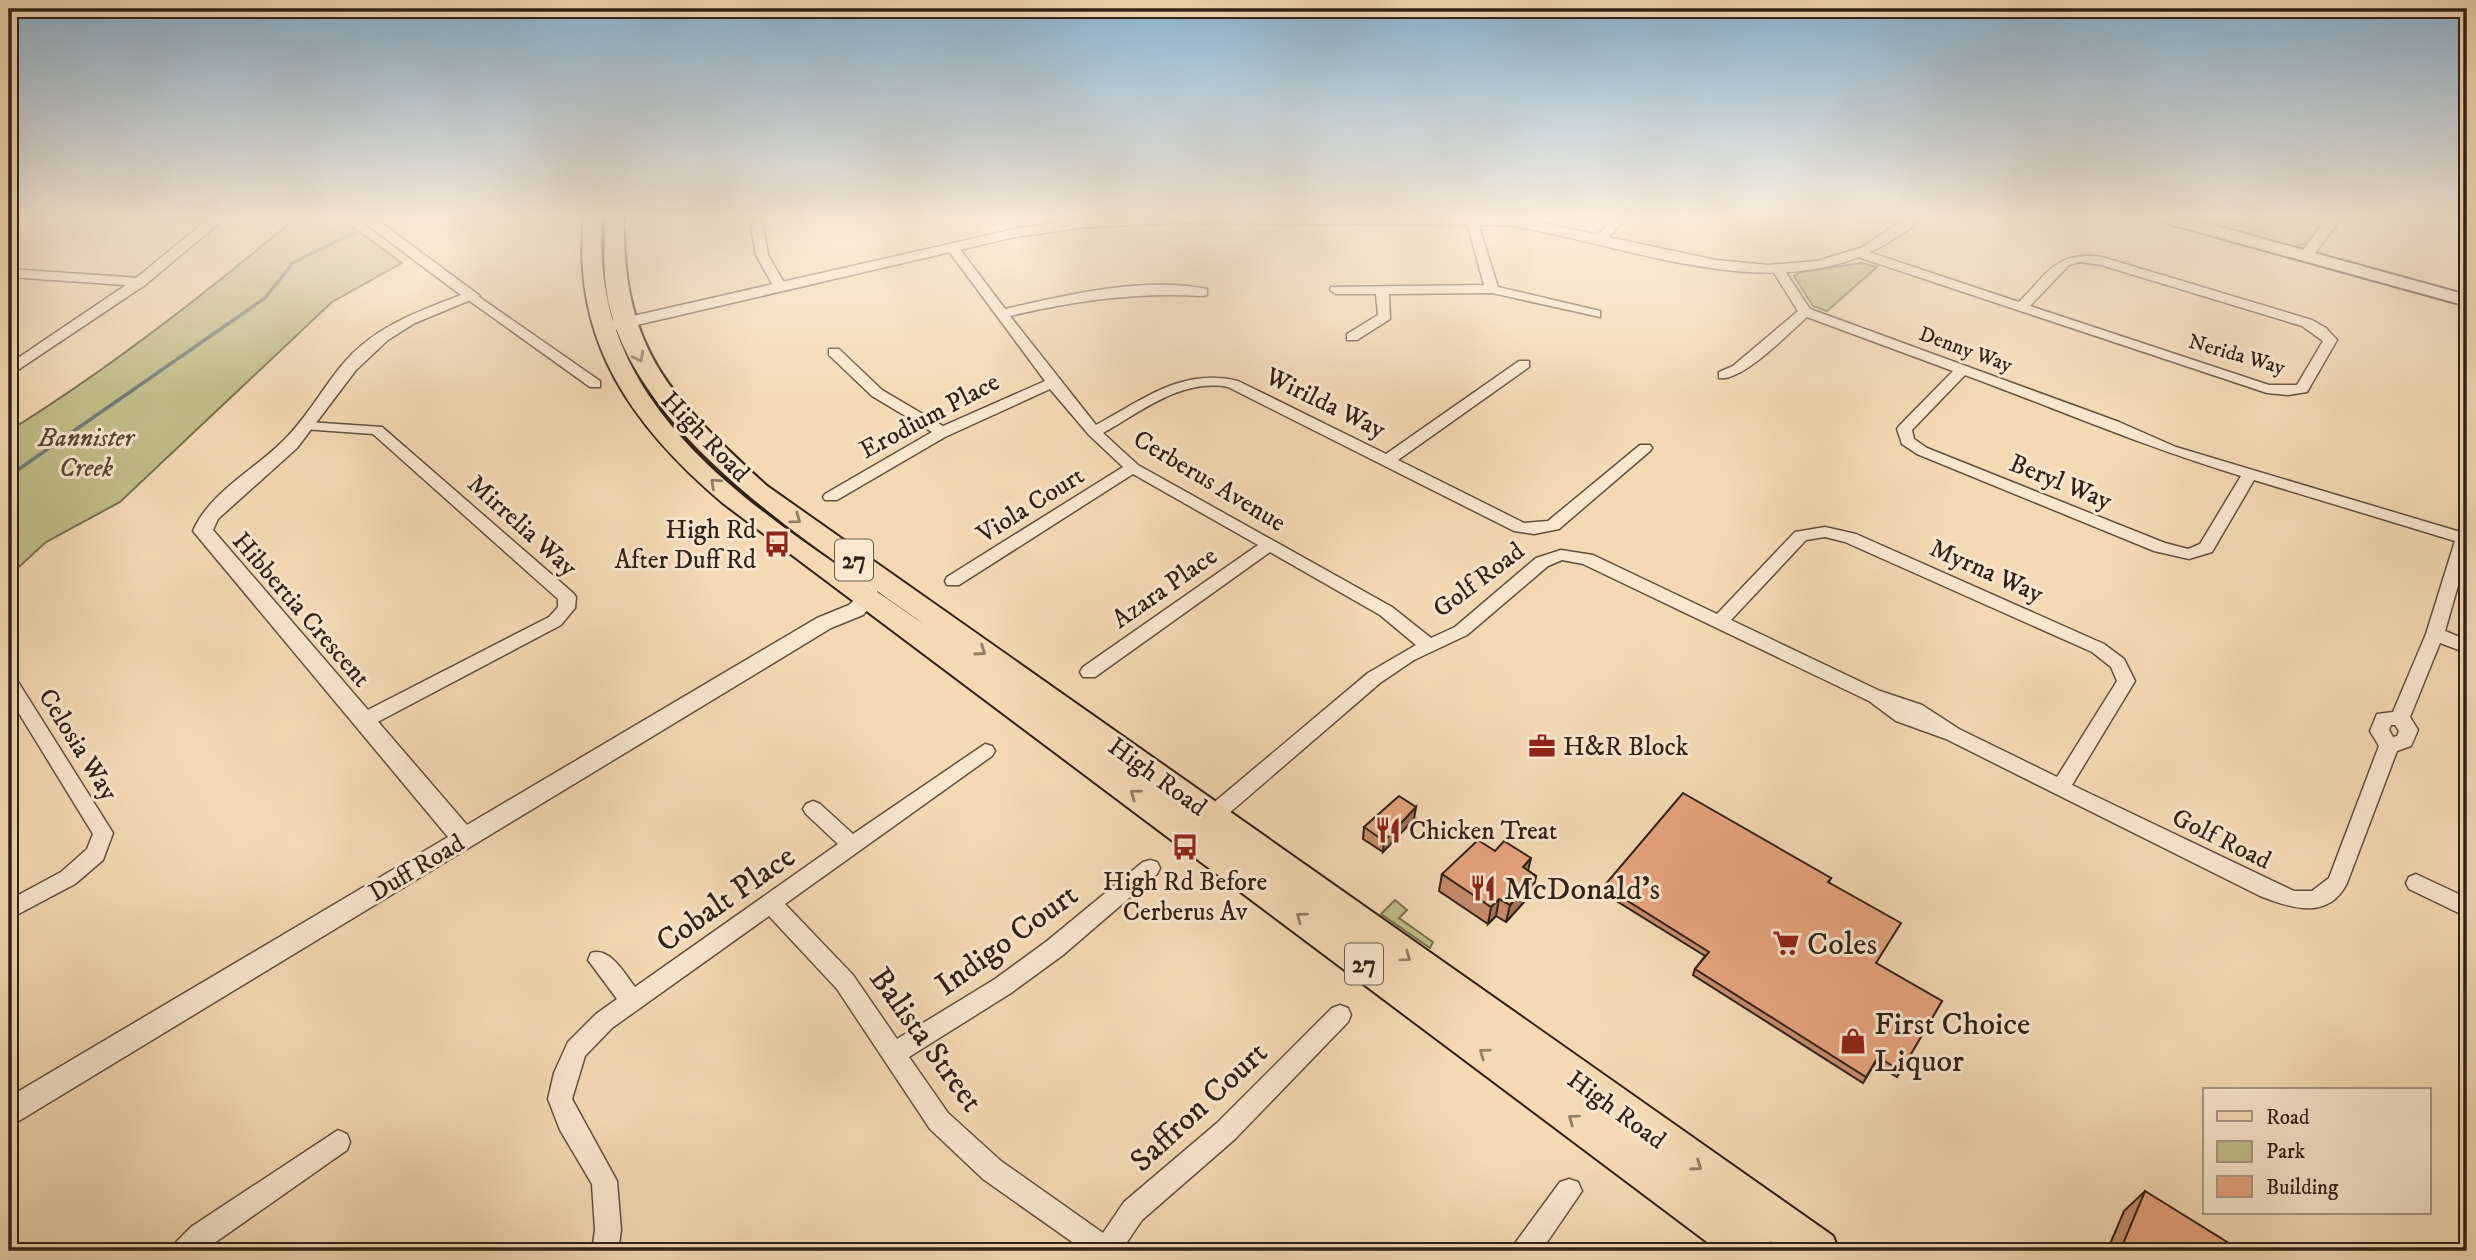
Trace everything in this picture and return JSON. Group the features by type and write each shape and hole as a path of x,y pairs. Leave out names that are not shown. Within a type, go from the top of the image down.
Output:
{"main road":[{"name":"High Road","path":"591,278 591,287 614,325 680,416 710,449 758,491 917,605 1753,1251"},
{"name":"High Road","path":"615,278 614,325 624,376 654,422 736,501 868,597 1532,1048 1818,1251"},
{"path":"2380,278 2467,303"}],"street":[{"path":"85,278 140,282"},
{"path":"9,371 145,278"},
{"path":"447,278 594,384"},
{"path":"775,278 780,286"},
{"path":"614,325 816,278"},
{"name":"Cerberus Avenue","path":"976,278 1053,383 1094,432 1132,468 1386,611 1429,646"},
{"path":"1489,278 1492,289"},
{"path":"1724,375 1738,369 1805,312 1783,278"},
{"name":"Nerida Way","path":"1933,278 2266,389 2302,389 2330,341 2321,331 2307,323 2158,278"},
{"name":"Nerida Way","path":"2021,307 2050,278"},
{"path":"1004,313 1098,292 1124,289 1202,292"},
{"path":"1336,290 1382,292 1492,289 1595,314"},
{"path":"1352,337 1385,316 1382,292"},
{"name":"Hibbertia Crescent","path":"464,838 203,531 209,516 308,426 350,366 392,329 472,296"},
{"name":"Denny Way","path":"1805,312 2114,425 2150,443 2466,539"},
{"path":"834,352 877,393 940,431"},
{"path":"1388,460 1524,364"},
{"name":"Beryl Way","path":"1962,370 1905,429 1907,441 1922,451 2160,547 2189,554 2206,548 2251,473"},
{"name":"Wirilda Way","path":"1094,432 1177,386 1188,382 1218,380 1233,384 1520,527 1534,529 1553,525 1645,448"},
{"name":"Erodium Place","path":"831,497 940,431 997,403 1053,383"},
{"name":"Mirrelia Way","path":"308,426 377,430 390,438 567,597 566,608 555,621 363,721"},
{"name":"Viola Court","path":"953,581 1132,468"},
{"name":"Myrna Way","path":"1721,620 1801,536 1825,532 1850,538 2098,648 2119,663 2126,681 2060,788"},
{"name":"Golf Road","path":"1201,825 1374,678 1461,631 1542,562 1561,555 1587,559 1721,620 1875,696 1895,714 1915,724 1952,734 2267,890 2293,900 2316,900 2337,883 2389,746 2404,741 2409,730 2400,718 2435,634 2466,539"},
{"name":"Azara Place","path":"1089,672 1269,544"},
{"path":"857,562 867,576 868,597 917,605"},
{"name":"Duff Road","path":"9,1113 824,623 846,603 868,597"},
{"path":"2435,634 2467,647"},
{"name":"Celosia Way","path":"9,682 103,833 96,854 68,878 9,910"},
{"name":"Cobalt Place","path":"605,1251 608,1230 604,1181 569,1122 560,1099 566,1073 576,1049 604,1021 985,751"},
{"path":"813,809 852,845"},
{"name":"Indigo Court","path":"894,1054 1003,986 1055,948 1150,868"},
{"path":"2416,883 2467,908"},
{"name":"Balista Street","path":"771,904 845,982 939,1121 992,1170 1106,1251"},
{"path":"599,960 633,1001"},
{"name":"Saffron Court","path":"1106,1251 1133,1211 1226,1131 1340,1015"},
{"path":"185,1251 200,1236 338,1142"},
{"path":"1525,1251 1569,1191"}],"green space":[{"name":"Bannister Creek","path":"223,278 375,278 332,302 120,502 46,542 9,576 9,431 155,330"},
{"path":"1795,278 1865,278 1827,311 1813,306"},
{"path":"1395,900 1407,910 1399,918 1433,942 1430,948 1381,914"}],"building":[{"name":"Coles","path":"1683,793 1831,878 1828,882 1901,923 1876,963 1942,1001 1901,1071 1878,1057 1866,1077 1695,969 1709,952 1604,886"},
{"path":"1399,796 1416,807 1384,841 1364,827"},
{"name":"McDonald's","path":"1478,840 1495,851 1504,841 1531,858 1523,867 1536,876 1510,905 1499,899 1491,907 1442,874"},
{"path":"2145,1191 2227,1242 2224,1251 2120,1251"}],"waterway":[{"name":"Bannister Creek","path":"9,476 265,298 281,278"}],"place":[{"name":"High Rd After Duff Rd","path":"777,544"},
{"name":"H&R Block","path":"1542,746"},
{"name":"Chicken Treat","path":"1388,830"},
{"name":"High Rd Before Cerberus Av","path":"1185,847"},
{"name":"McDonald's","path":"1483,888"},
{"name":"Coles","path":"1786,943"},
{"name":"First Choice Liquor","path":"1853,1041"}]}
